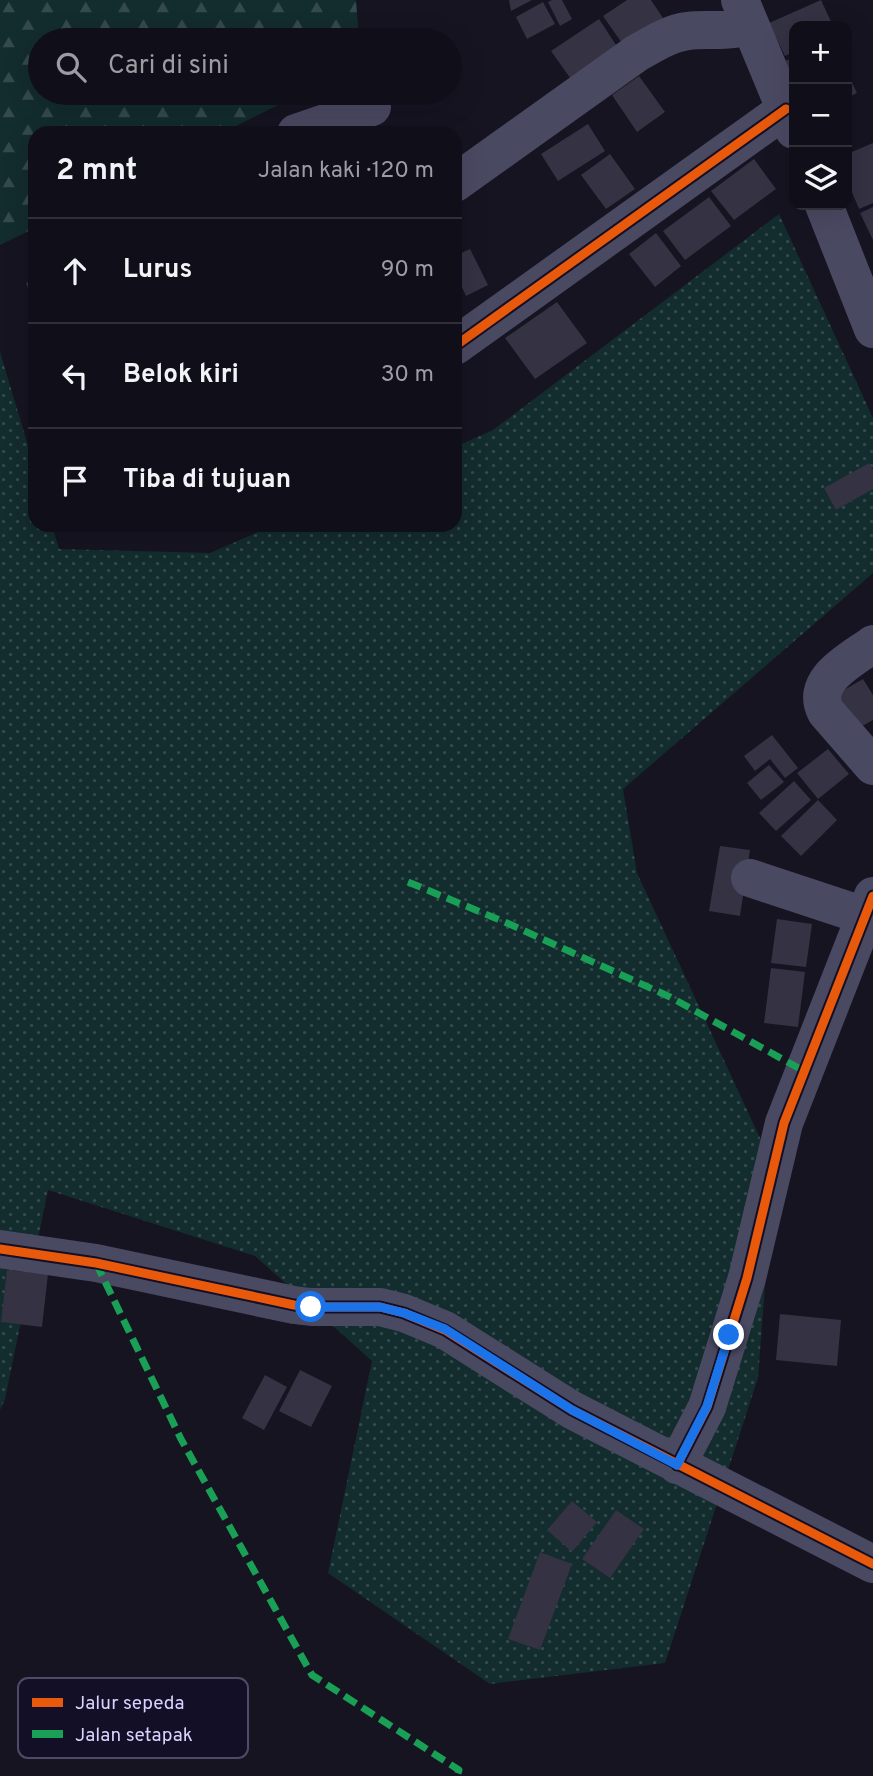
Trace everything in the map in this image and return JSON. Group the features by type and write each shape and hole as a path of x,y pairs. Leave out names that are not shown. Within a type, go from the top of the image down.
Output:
{"street":[{"path":"745,12 789,117"},
{"path":"462,178 637,54 666,37 687,31 735,31 745,12"},
{"path":"316,126 372,107"},
{"path":"462,341 789,120"},
{"path":"826,210 873,330"},
{"path":"873,644 834,673 827,681 821,696 826,712 873,766"},
{"path":"677,1465 707,1406 747,1278 784,1123 869,906 750,878"},
{"path":"0,1249 96,1263 294,1305 380,1307 404,1313 445,1329 572,1410 873,1564"}],"green space":[{"path":"0,0 356,0 358,28 28,28 28,105 278,105 236,126 28,126 28,231 0,245"},
{"path":"779,214 873,418 873,573 623,789 637,873 774,1168 758,1378 665,1663 490,1684 328,1573 372,1361 255,1256 48,1190 5,1399 0,1410 0,352 28,446 28,532 54,532 59,549 210,553 258,532 462,532 462,444 493,430"}],"building":[{"path":"509,0 532,0 511,11"},
{"path":"562,0 572,19 560,26 548,2"},
{"path":"627,0 651,0 663,18 624,46 603,16"},
{"path":"821,0 831,21 789,21 789,54 785,56 769,23"},
{"path":"543,2 555,24 527,39 516,17"},
{"path":"599,19 620,51 573,82 551,51"},
{"path":"639,76 665,112 637,132 612,95"},
{"path":"852,82 857,93 852,96"},
{"path":"588,124 605,151 558,181 541,154"},
{"path":"873,143 873,203 859,209 852,192 852,152"},
{"path":"610,154 635,189 606,209 581,175"},
{"path":"754,159 776,189 734,220 711,191"},
{"path":"709,197 731,226 685,260 663,231"},
{"path":"873,207 873,240 860,213"},
{"path":"656,233 681,266 655,287 629,254"},
{"path":"470,249 488,285 466,296 462,287 462,253"},
{"path":"557,302 587,343 535,379 505,338"},
{"path":"869,463 873,470 873,489 836,510 824,488"},
{"path":"863,679 873,695 873,720 857,729 837,694"},
{"path":"772,735 798,768 785,778 770,759 755,771 744,756"},
{"path":"828,749 849,774 818,799 797,773"},
{"path":"769,765 784,782 761,800 747,783"},
{"path":"794,781 811,800 776,831 759,813"},
{"path":"818,800 837,820 801,856 781,836"},
{"path":"720,846 750,850 740,916 709,911"},
{"path":"777,919 812,924 806,967 771,963"},
{"path":"771,968 805,972 798,1027 764,1023"},
{"path":"7,1270 48,1274 42,1327 1,1322"},
{"path":"780,1314 841,1320 837,1366 776,1360"},
{"path":"300,1370 332,1386 311,1427 279,1411"},
{"path":"265,1375 287,1387 264,1430 242,1418"},
{"path":"572,1501 597,1522 572,1552 547,1530"},
{"path":"616,1510 644,1529 610,1578 582,1559"},
{"path":"540,1552 572,1564 540,1650 508,1639"}],"marked path":[{"path":"408,882 507,923 670,997 804,1071"},
{"path":"96,1263 181,1439 312,1675 459,1770 457,1776"}],"cycle path":[{"path":"462,341 786,109"},
{"path":"677,1465 707,1407 747,1278 784,1123 873,896"},
{"path":"0,1249 96,1263 294,1305 380,1307 404,1313 445,1330 572,1410 873,1564"}],"route":[{"path":"311,1307 380,1307 445,1329 572,1410 677,1465 707,1406 729,1335"}]}
